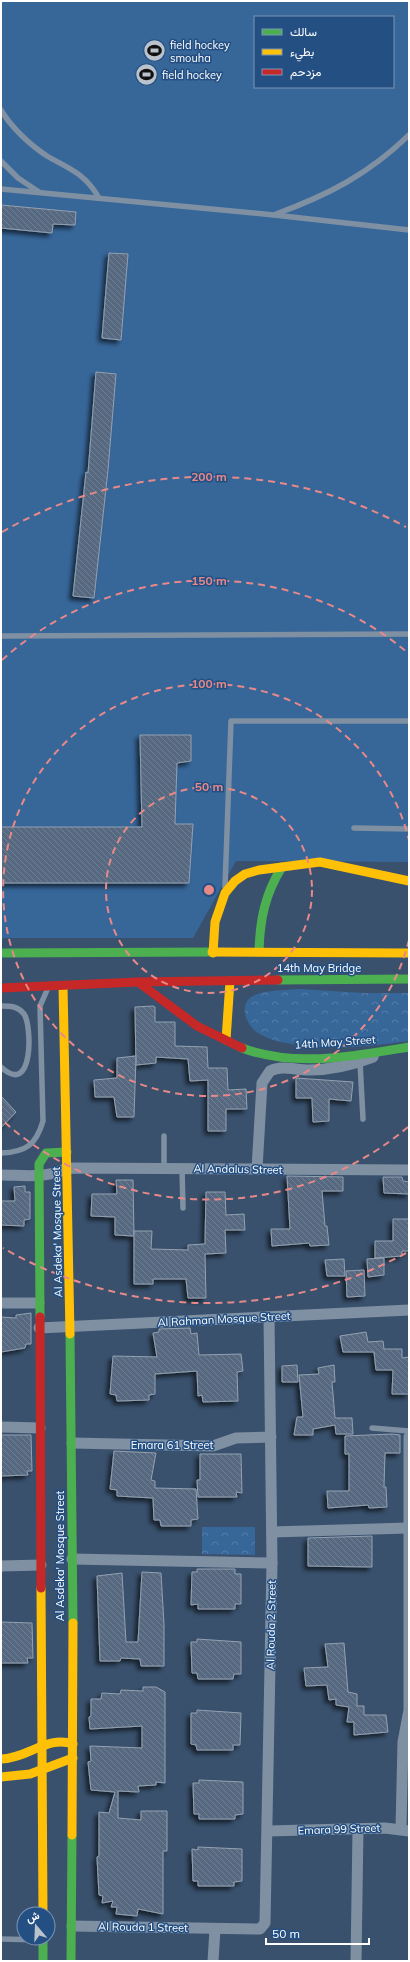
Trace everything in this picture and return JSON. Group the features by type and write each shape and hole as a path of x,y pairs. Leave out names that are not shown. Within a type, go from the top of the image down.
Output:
{"street":[{"path":"213,953 216,922 225,893 235,881 245,874 258,870 327,863 409,881"},
{"path":"1,953 213,953 260,951 262,908 271,883 282,867"},
{"name":"14th May Bridge","path":"260,951 409,953"},
{"path":"1,988 138,982 230,980 226,1040"},
{"name":"14th May Bridge","path":"230,980 409,980"},
{"name":"14th May Street","path":"138,982 179,1014 226,1040 263,1054 282,1057 327,1057 409,1047"},
{"name":"Al Asdeka' Mosque Street","path":"63,986 72,1443 73,1758 71,1961"},
{"path":"257,1169 262,1083 270,1071 283,1068 309,1070 334,1068 360,1062 391,1050"},
{"name":"Al Asdeka' Mosque Street","path":"43,1906 38,1175 39,1164 43,1156 50,1152 67,1152"},
{"name":"Al Andalus Street","path":"1,1175 38,1175 56,1172 67,1168 409,1170"},
{"path":"1,1303 39,1302"},
{"name":"Al Rahman Mosque Street","path":"39,1328 409,1310"},
{"name":"Al Rouda 2 Street","path":"257,1929 262,1928 265,1923 268,1831 272,1563 269,1317"},
{"path":"1,1427 40,1428"},
{"name":"Emara 61 Street","path":"72,1443 214,1446 236,1438 271,1437"},
{"path":"405,1830 403,1748 409,1710 409,1437"},
{"path":"272,1532 408,1528"},
{"path":"72,1559 272,1563"},
{"path":"1,1566 41,1565"},
{"path":"1,1760 17,1757 42,1745 58,1740 73,1744"},
{"path":"1,1777 17,1776 42,1770 73,1758"},
{"path":"356,1961 358,1829"},
{"name":"Emara 99 Street","path":"268,1831 358,1829 405,1830"},
{"name":"Al Rouda 1 Street","path":"72,1926 257,1929"},
{"path":"214,1961 215,1928"},
{"path":"43,1946 43,1961"}],"lane":[{"path":"1,110 29,141 46,155 83,176 92,186 99,198"},
{"path":"274,215 317,199 357,177 394,149 409,135"},
{"path":"1,162 18,178 39,192"},
{"path":"1,189 274,215 409,230"},
{"path":"1,636 409,634"},
{"path":"225,893 231,721 409,722"},
{"path":"354,828 409,829"},
{"path":"1,1152 18,1152 30,1145 39,1134 43,1121 40,1006 43,996 49,987"},
{"path":"1,1006 10,1006 18,1009 24,1014 28,1028 27,1064 24,1070 18,1074 11,1074 1,1067"},
{"path":"360,1062 363,1118"},
{"path":"164,1136 164,1168"},
{"path":"182,1168 183,1208"},
{"path":"372,1428 409,1431"},
{"path":"1,1939 16,1939"}],"green space":[{"path":"1,1 409,1 409,862 236,861 193,938 1,938"},
{"path":"300,989 364,993 409,993 409,1041 345,1047 297,1045 267,1038 254,1030 248,1021 245,1011 245,1007 250,998 265,992"},
{"path":"202,1527 255,1527 255,1555 202,1554"}],"building":[{"path":"1,205 76,212 75,225 53,224 52,233 1,228"},
{"path":"109,253 128,254 121,340 102,338"},
{"path":"96,372 116,374 108,470 94,598 73,596 86,472 88,473"},
{"path":"140,735 191,735 191,761 177,763 175,824 193,824 189,883 1,883 1,827 142,827"},
{"path":"135,1007 155,1007 155,1022 175,1022 175,1046 207,1047 208,1068 227,1068 228,1090 246,1089 247,1109 226,1109 226,1131 208,1131 208,1080 190,1081 188,1059 156,1057 156,1063 136,1065"},
{"path":"136,1056 134,1117 117,1117 114,1097 95,1097 94,1080 117,1078 117,1058"},
{"path":"296,1078 353,1082 351,1101 329,1099 329,1121 313,1122 312,1098 296,1098"},
{"path":"1,1096 16,1112 1,1128"},
{"path":"287,1176 343,1177 343,1191 322,1191 325,1226 327,1226 329,1245 310,1246 309,1243 272,1246 271,1229 290,1229"},
{"path":"383,1177 402,1177 403,1181 409,1182 409,1194 384,1193"},
{"path":"116,1180 133,1180 134,1236 115,1235 115,1217 91,1216 92,1194 117,1194"},
{"path":"25,1186 25,1192 30,1192 30,1219 24,1220 24,1226 1,1225 1,1201 15,1201 14,1187"},
{"path":"206,1192 225,1192 226,1215 244,1214 245,1230 225,1230 226,1253 205,1254 206,1298 188,1298 186,1279 153,1279 153,1284 134,1284 134,1231 152,1231 151,1249 188,1250 188,1245 205,1244"},
{"path":"393,1219 409,1219 409,1251 402,1251 402,1256 375,1258 375,1241 393,1241"},
{"path":"384,1258 384,1275 368,1277 367,1259"},
{"path":"344,1259 345,1276 327,1276 325,1260"},
{"path":"364,1270 365,1296 347,1297 346,1271"},
{"path":"31,1313 31,1344 26,1344 25,1348 1,1352 1,1317 16,1318 16,1315"},
{"path":"190,1328 191,1334 197,1333 199,1355 241,1354 243,1371 237,1372 238,1401 203,1402 202,1395 198,1396 197,1371 155,1374 155,1394 149,1395 149,1400 117,1401 116,1395 110,1394 113,1356 157,1357 153,1333 159,1332 159,1329"},
{"path":"366,1332 368,1342 383,1341 384,1349 402,1349 402,1358 409,1357 409,1394 392,1394 393,1370 376,1370 374,1352 343,1352 340,1336"},
{"path":"297,1365 298,1382 282,1382 282,1366"},
{"path":"334,1365 335,1382 332,1382 335,1418 352,1418 353,1434 336,1434 335,1425 313,1429 313,1435 294,1435 297,1417 303,1417 299,1375 319,1374 318,1368"},
{"path":"1,1435 31,1435 32,1471 27,1471 28,1475 1,1476"},
{"path":"400,1435 400,1453 385,1453 384,1487 386,1487 387,1507 369,1508 368,1505 328,1508 327,1491 349,1491 349,1454 345,1454 345,1436"},
{"path":"114,1451 156,1453 151,1480 155,1481 155,1488 196,1489 198,1519 191,1520 191,1526 161,1526 160,1520 154,1520 153,1498 117,1496 117,1490 110,1489"},
{"path":"200,1454 241,1454 242,1493 236,1492 237,1497 198,1497 197,1480 200,1480"},
{"path":"372,1536 372,1567 308,1566 308,1538"},
{"path":"197,1569 235,1569 235,1574 241,1574 241,1604 235,1604 235,1609 198,1609 198,1604 191,1605 192,1572 197,1572"},
{"path":"142,1572 161,1573 164,1624 164,1666 141,1666 140,1659 121,1658 120,1661 100,1661 97,1576 122,1573 126,1642 138,1642"},
{"path":"1,1622 32,1623 33,1658 27,1658 28,1663 1,1663"},
{"path":"197,1639 241,1642 241,1674 234,1674 233,1679 198,1679 197,1673 192,1673 191,1642 197,1642"},
{"path":"344,1643 348,1692 357,1694 357,1706 364,1706 364,1715 386,1715 388,1732 354,1735 354,1722 347,1722 349,1707 336,1705 336,1699 329,1700 327,1685 306,1686 304,1668 328,1667 325,1644"},
{"path":"143,1687 156,1687 165,1692 165,1783 156,1782 156,1785 138,1786 139,1792 118,1791 118,1818 141,1820 141,1811 167,1811 167,1851 163,1851 163,1914 138,1909 137,1916 116,1914 117,1907 111,1907 113,1901 102,1903 103,1896 99,1895 97,1857 99,1856 99,1812 109,1813 115,1792 91,1790 88,1762 91,1761 90,1746 142,1748 142,1726 90,1729 89,1717 91,1716 91,1699 101,1699 102,1693 120,1694 121,1690 143,1691"},
{"path":"197,1710 241,1713 240,1745 233,1745 233,1750 197,1750 196,1745 191,1744 191,1713 197,1713"},
{"path":"199,1780 243,1782 243,1814 235,1815 235,1819 199,1819 199,1814 194,1814 193,1783 199,1783"},
{"path":"198,1847 242,1849 242,1881 234,1882 234,1886 198,1886 198,1881 193,1881 192,1849 198,1850"}],"traffic: fast":[{"path":"259,951 264,907 271,887 282,867"},
{"path":"1,953 212,952"},
{"path":"278,980 409,979"},
{"path":"242,1048 283,1058 304,1059 346,1057 409,1047"},
{"path":"40,1317 39,1164 46,1153 67,1152"},
{"path":"70,1334 73,1623"},
{"path":"71,1961 72,1835"},
{"path":"43,1946 43,1961"}],"traffic: slow":[{"path":"213,953 215,922 225,893 235,881 245,874 259,870 320,862 409,881"},
{"path":"212,952 409,953"},
{"path":"226,1040 230,981"},
{"path":"63,986 70,1334"},
{"path":"41,1588 43,1906"},
{"path":"72,1835 73,1623"},
{"path":"1,1759 11,1758 55,1742 73,1744"},
{"path":"1,1777 30,1774 73,1758"}],"traffic: jam":[{"path":"1,988 138,982 278,980"},
{"path":"138,982 197,1026 242,1048"},
{"path":"40,1317 41,1588"}],"place":[{"name":"field hockey smouha","path":"155,51"},
{"name":"field hockey","path":"146,75"}]}
